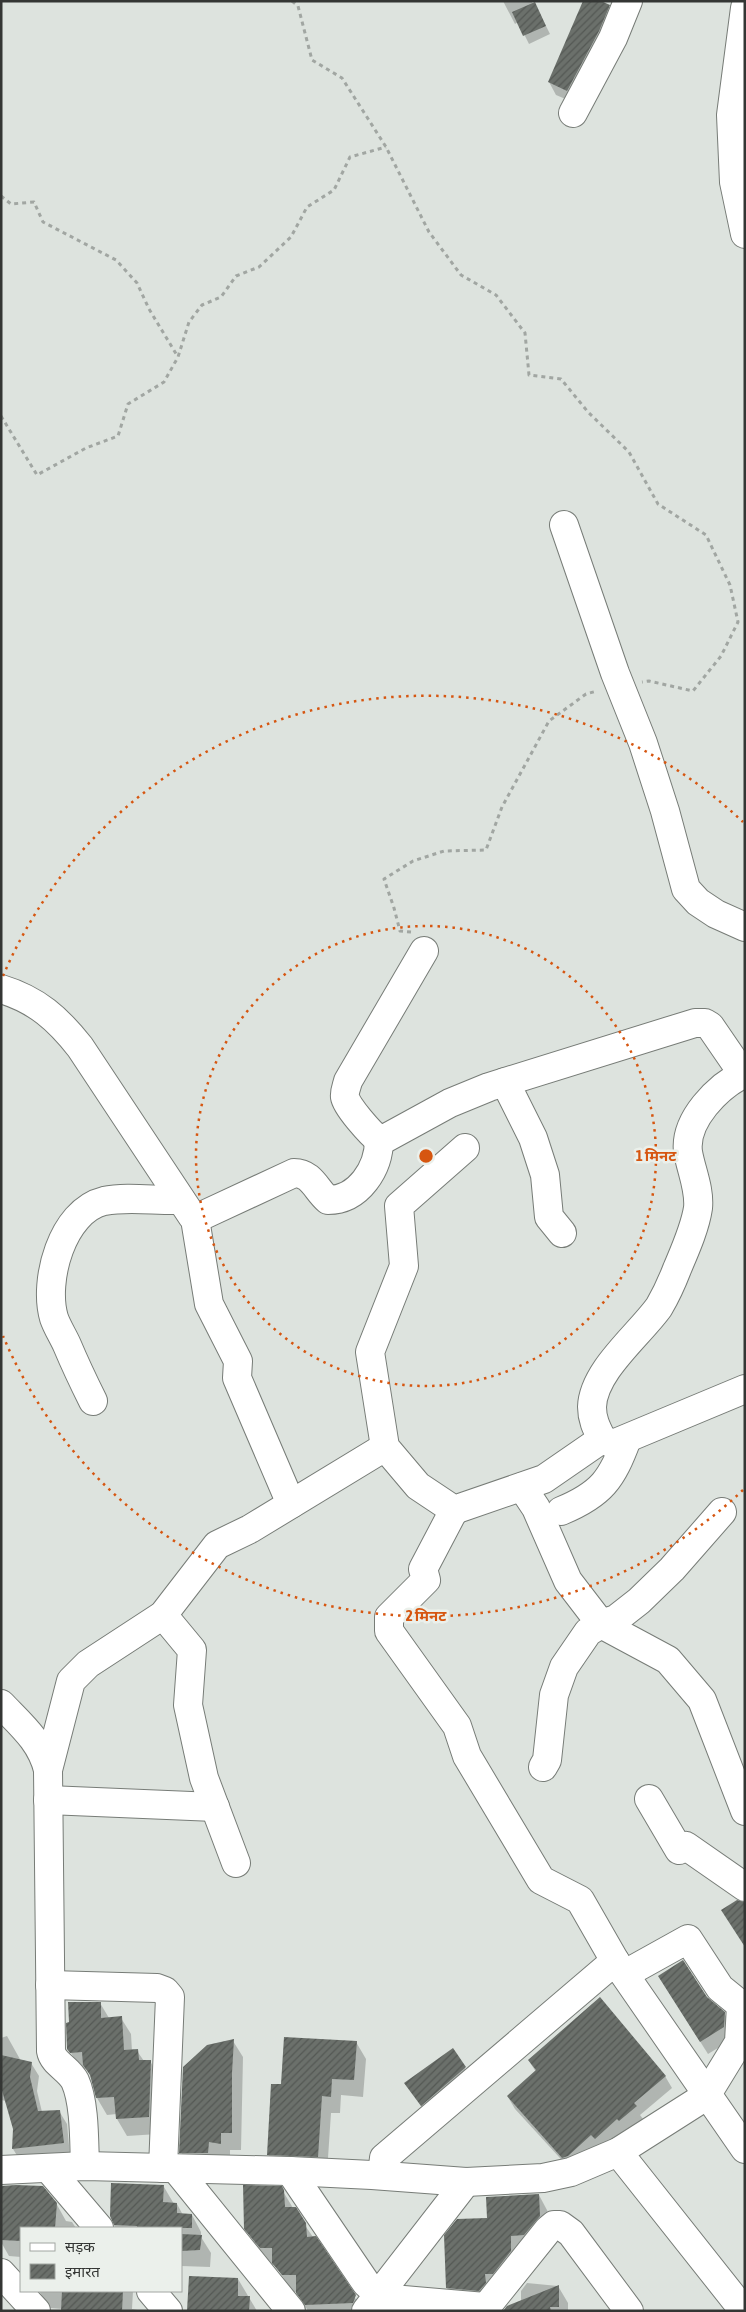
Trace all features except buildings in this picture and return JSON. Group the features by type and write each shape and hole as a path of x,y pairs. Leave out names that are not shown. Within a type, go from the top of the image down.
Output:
{"street":[{"path":"573,113 609,46 628,1"},
{"path":"745,8 731,115 734,182 745,234"},
{"path":"564,525 620,686 654,776 686,889 698,902 716,914 745,927"},
{"path":"93,1401 54,1318 50,1294 51,1281 68,1229 89,1207 104,1201 188,1209 294,1173 302,1173 308,1176 328,1200 337,1200 349,1195 372,1173 379,1154 379,1140 349,1106 344,1096 348,1081 419,942"},
{"path":"1,989 36,1004 59,1021 80,1048 188,1209 209,1304 238,1361 238,1378 291,1504"},
{"path":"379,1140 450,1103 505,1082 695,1023 705,1023 710,1026 744,1074 727,1085 704,1107 691,1127 687,1138 688,1152 698,1207 694,1224 669,1289 658,1307 608,1369 597,1388 592,1406 594,1422 615,1439 618,1462 603,1486 581,1502 561,1511"},
{"path":"505,1082 533,1138 545,1175 549,1217 562,1233"},
{"path":"454,1510 418,1486 385,1447 370,1352 404,1266 399,1206 465,1148"},
{"path":"745,1389 615,1439 544,1479 454,1510 423,1569 426,1580 389,1617 389,1631 457,1726 467,1756 541,1880 580,1900 620,1968 706,2096 745,2149"},
{"path":"48,1770 71,1681 88,1664 163,1615 217,1545 250,1529 385,1447"},
{"path":"522,1487 536,1508 568,1581 601,1624 668,1660 702,1700 745,1811"},
{"path":"543,1768 547,1760 554,1694 564,1667 588,1632 601,1624 616,1620 639,1602 672,1569 722,1512"},
{"path":"163,1615 192,1650 188,1706 204,1778 236,1864"},
{"path":"1,1704 36,1741 44,1754 48,1770 51,2050 54,2059 69,2071 76,2085 81,2109 85,2166"},
{"path":"650,1799 680,1850 686,1846 745,1887"},
{"path":"48,1800 215,1807"},
{"path":"1,2170 85,2166 170,2168 382,2175 466,2182 543,2178 571,2172 618,2152 706,2096 739,2042 743,2004 720,1988 688,1939 620,1968 384,2158 382,2175"},
{"path":"50,1985 157,1988 165,1991 170,1996 170,2168 291,2311"},
{"path":"618,2152 744,2311"},
{"path":"48,2168 98,2227"},
{"path":"290,2172 366,2283 372,2303"},
{"path":"372,2303 466,2182"},
{"path":"372,2303 392,2299 484,2309 548,2230 554,2225 560,2225 571,2233 629,2311"},
{"path":"1,2274 36,2311"},
{"path":"152,2292 168,2311"}],"path":[{"path":"292,1 298,6 312,60 342,78 386,147 430,232 461,275 496,295 526,333 529,375 561,379 588,412 629,452 658,504 706,535 730,585 738,622 721,656 693,690 649,681 620,686 586,694 549,721 502,806 486,850 444,851 413,861 384,879 400,931 419,942"},
{"path":"1,416 37,474 86,448 118,436 128,404 164,382 178,357 189,322 202,305 221,297 236,276 259,267 291,237 307,208 334,190 350,157 386,147"},
{"path":"1,196 12,204 34,202 43,222 116,260 137,282 149,309 178,357"}]}
